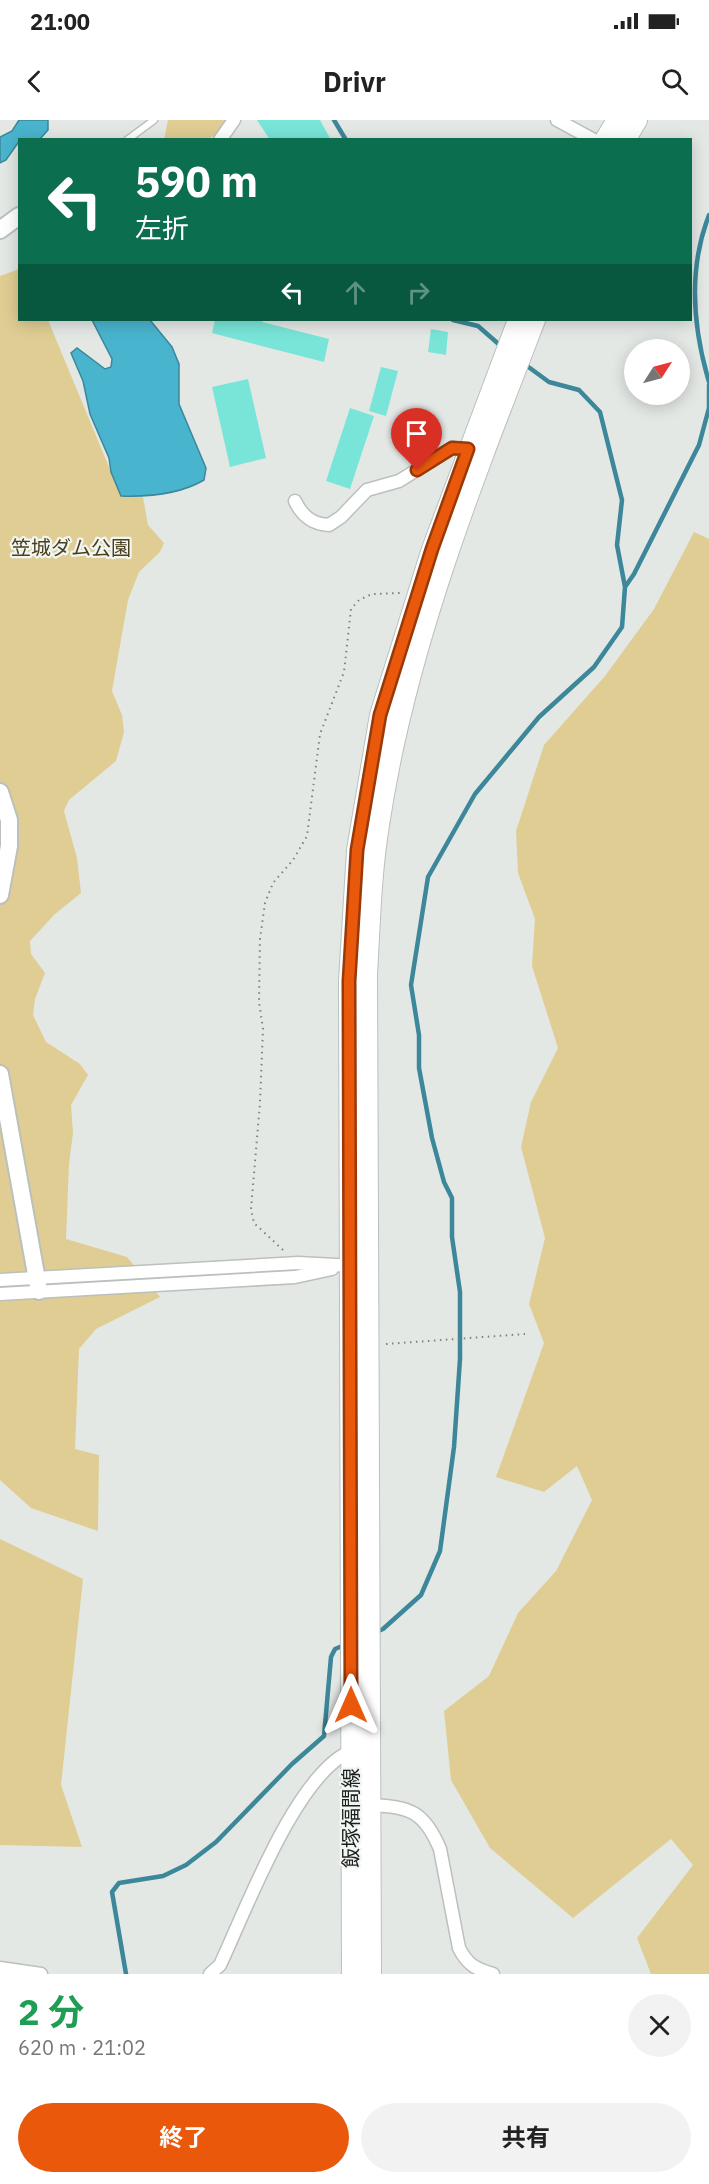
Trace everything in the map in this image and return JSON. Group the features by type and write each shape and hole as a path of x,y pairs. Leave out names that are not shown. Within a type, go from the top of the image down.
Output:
{"main road":[{"path":"606,138 617,120"},
{"path":"626,138 637,120"},
{"name":"飯塚福間線","path":"371,1974 369,1345 358,1266 349,981 357,850 380,715 419,592 477,452 519,332 535,321"},
{"name":"飯塚福間線","path":"352,1974 351,1751 358,1266 367,974 379,826 394,742 414,661 477,452"}],"street":[{"path":"221,138 234,120"},
{"path":"557,120 590,138"},
{"path":"0,229 18,217"},
{"path":"295,501 300,511 310,520 329,525 341,517 367,490 399,480 452,448 477,452"},
{"path":"0,792 9,820 9,846 0,895"},
{"path":"0,1074 37,1284"},
{"path":"0,1294 37,1284 298,1263 358,1266"},
{"path":"0,1280 37,1284 295,1276 358,1266"},
{"path":"210,1974 220,1965 283,1831 304,1797 336,1757 351,1751"},
{"path":"371,1804 403,1806 421,1818 434,1834 440,1849 459,1948 465,1960 474,1968 493,1974"},
{"path":"0,1968 41,1974"}],"lane":[{"path":"130,138 154,120"}],"path":[{"path":"298,1263 254,1223 251,1209 260,1103 263,1029 259,1002 260,939 265,903 273,883 293,860 307,836 320,734 344,672 351,609 359,600 372,594 419,592"},
{"path":"369,1345 525,1334"}],"green space":[{"path":"168,120 241,120 210,138 164,138"},
{"name":"笠城ダム公園","path":"18,269 18,321 48,321 121,496 143,497 148,525 164,543 160,552 139,572 128,600 112,691 122,715 124,732 116,761 69,800 64,811 77,858 81,893 54,915 30,941 31,954 45,973 35,999 33,1015 46,1042 80,1064 88,1075 71,1105 73,1133 69,1164 66,1239 127,1257 160,1297 96,1329 79,1349 75,1449 99,1455 98,1531 31,1508 0,1480 0,276"},
{"path":"694,532 709,539 709,1974 651,1974 637,1938 693,1865 671,1839 573,1918 490,1848 451,1780 444,1711 489,1676 518,1613 556,1571 592,1500 577,1466 544,1492 496,1477 544,1343 529,1304 545,1238 521,1147 531,1102 558,1048 532,966 535,919 518,873 516,831 544,745 605,676 654,609"},
{"path":"0,1539 83,1579 61,1785 82,1847 0,1845"}],"water":[{"path":"19,120 48,120 48,130 41,138 18,138 18,143 6,160 0,163 0,137 12,131"},
{"path":"93,321 151,321 172,347 179,364 179,404 206,468 204,480 185,489 164,494 121,496 111,472 109,458 90,414 83,381 71,353 77,348 105,369 111,367 112,359"}],"building":[{"path":"257,120 320,120 330,138 269,138"},
{"path":"215,321 262,321 329,339 324,362 212,333"},
{"path":"431,329 448,332 446,355 428,352"},
{"path":"381,367 398,371 386,416 369,411"},
{"path":"248,379 266,458 230,467 212,387"},
{"path":"350,408 374,416 350,489 326,481"}],"waterway":[{"path":"334,120 345,138"},
{"path":"709,215 698,256 695,298 699,341 709,382"},
{"path":"457,321 478,326 502,347"},
{"path":"376,1632 383,1629 421,1595 440,1551 454,1447 460,1359 460,1292 452,1237 452,1198 444,1182 432,1138 419,1068 419,1035 411,985 428,877 475,794 539,717 594,667 622,627 625,587 617,545 622,500 600,412 579,390 549,382 523,363"},
{"path":"709,385 709,408"},
{"path":"625,587 634,574 699,445 709,408"},
{"path":"126,1974 112,1892 119,1883 163,1876 186,1865 216,1842 292,1764 324,1736 331,1657 335,1649 347,1644"}],"route":[{"path":"351,1705 349,981 357,850 380,715 432,549 468,449 452,448 417,470"}]}
